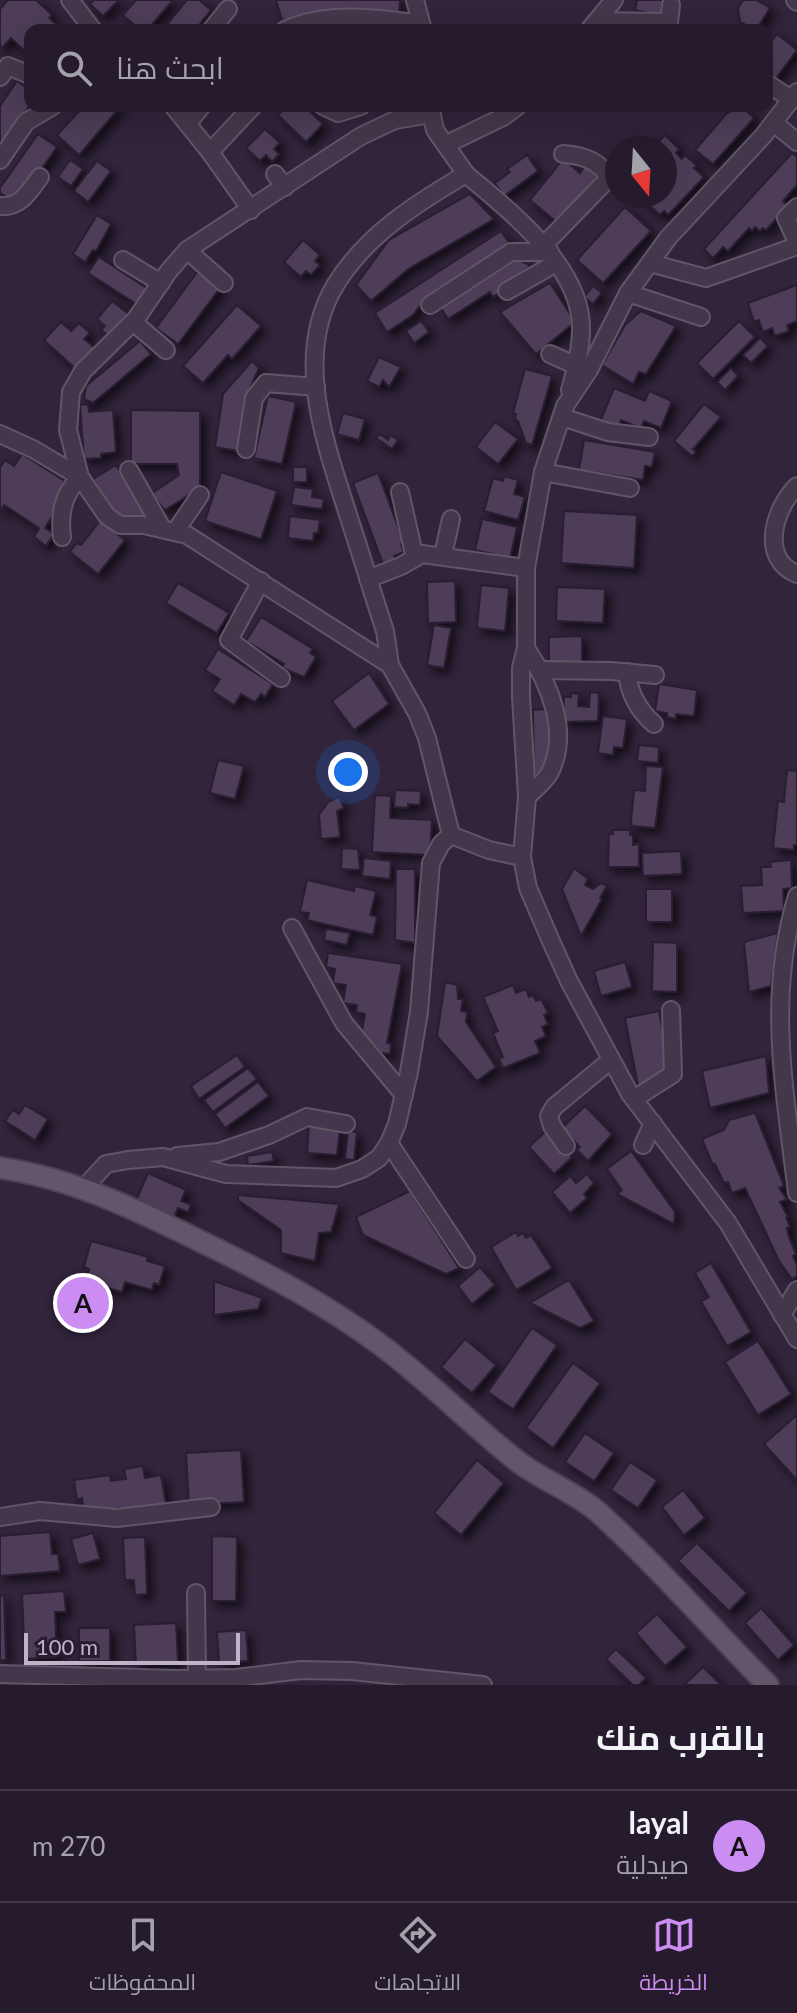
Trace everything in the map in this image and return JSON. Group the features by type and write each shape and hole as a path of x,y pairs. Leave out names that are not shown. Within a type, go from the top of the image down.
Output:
{"main road":[{"path":"0,1168 32,1172 84,1188 303,1292 383,1347 534,1475 595,1509 684,1596 768,1685"}],"street":[{"path":"70,0 82,24"},
{"path":"415,0 421,24"},
{"path":"594,24 614,0"},
{"path":"618,24 669,22 671,5"},
{"path":"216,24 228,9"},
{"path":"301,24 324,19 375,17 408,24"},
{"path":"0,77 8,66 24,73"},
{"path":"563,412 589,370 628,293 668,238 774,123 794,96 773,86"},
{"path":"0,160 26,122 43,112"},
{"path":"178,112 251,210"},
{"path":"188,123 197,112"},
{"path":"210,152 247,112"},
{"path":"390,665 187,535 120,525 107,516 80,477 68,430 71,392 83,371 133,322 187,250 251,210 280,180 395,120 423,112"},
{"path":"430,112 435,130 466,174 550,253 571,289 580,313 577,366 543,472 526,568 526,648 521,668 521,697 527,797 522,857 528,888 569,981 634,1099 728,1223 797,1339"},
{"path":"447,144 510,112"},
{"path":"774,123 797,142"},
{"path":"507,291 550,253 609,178 595,163 576,155 563,154"},
{"path":"451,835 427,738 390,665 385,631 323,430 316,387 317,342 324,311 336,284 381,231 421,200 466,174"},
{"path":"0,206 7,207 23,200 40,177"},
{"path":"650,263 706,278 797,244 786,218 797,207"},
{"path":"187,250 224,283"},
{"path":"430,305 511,252 550,253"},
{"path":"123,260 161,283"},
{"path":"628,293 701,317"},
{"path":"133,322 166,350"},
{"path":"550,354 577,366"},
{"path":"246,449 254,398 266,383 316,387"},
{"path":"563,412 608,432 649,437"},
{"path":"0,434 33,449 80,477"},
{"path":"129,470 168,530"},
{"path":"543,472 630,488"},
{"path":"62,537 62,507 68,489 80,477"},
{"path":"797,486 778,511 774,540 782,566 797,574"},
{"path":"400,492 415,558"},
{"path":"168,530 200,495"},
{"path":"443,555 451,519"},
{"path":"368,579 422,554 526,568"},
{"path":"261,581 229,640 281,678"},
{"path":"526,648 541,670 555,712 559,738 549,774 527,797"},
{"path":"541,670 655,675"},
{"path":"627,672 633,699 654,724"},
{"path":"451,835 489,850 522,857"},
{"path":"163,1157 226,1174 336,1178 362,1169 379,1158 397,1124 419,1012 431,863 441,844 451,835"},
{"path":"797,896 784,944 779,1031 783,1095 797,1193"},
{"path":"292,928 344,1023 404,1095"},
{"path":"634,1099 673,1074 671,1010"},
{"path":"566,1146 549,1116 554,1107 611,1060"},
{"path":"84,1188 106,1164 219,1152 269,1135 307,1117 346,1124"},
{"path":"643,1145 653,1123"},
{"path":"389,1143 466,1259"},
{"path":"782,1315 797,1290"},
{"path":"0,1517 40,1511 117,1518 211,1507"},
{"path":"196,1593 197,1678"},
{"path":"0,1674 236,1678 301,1670 352,1671 483,1685"}],"building":[{"path":"8,0 36,0 52,15 49,18 56,24 24,24 24,50 11,38 2,48 0,9"},
{"path":"94,0 119,0 103,16 90,4"},
{"path":"136,0 173,0 152,24 133,24 123,15"},
{"path":"187,0 199,0 211,10 200,24 168,24"},
{"path":"276,0 400,0 399,13 337,11 282,20"},
{"path":"637,0 666,0 663,16 635,10"},
{"path":"743,0 756,0 770,8 760,24 744,24 740,22 738,8"},
{"path":"777,34 797,50 776,78 773,76 773,39"},
{"path":"17,81 24,86 25,112 0,150 0,106"},
{"path":"78,112 116,112 79,155 57,135"},
{"path":"281,112 310,112 323,124 306,142 278,115"},
{"path":"747,112 754,118 713,164 695,150 727,113"},
{"path":"265,129 280,143 274,149 279,154 272,162 266,155 260,161 246,148"},
{"path":"38,134 57,147 22,196 10,199 0,193 0,188"},
{"path":"792,153 797,157 797,185 783,201 788,206 766,230 763,228 760,231 755,227 752,231 749,228 728,251 723,247 713,258 704,249"},
{"path":"677,154 682,159 685,155 704,177 677,206"},
{"path":"527,155 538,171 504,196 495,183 510,172 507,169"},
{"path":"563,159 580,173 585,166 598,176 559,224 530,200"},
{"path":"70,160 83,169 71,186 58,177"},
{"path":"97,161 111,171 88,202 74,191"},
{"path":"470,194 494,219 408,269 371,301 356,285 389,240"},
{"path":"624,208 651,231 603,283 577,260"},
{"path":"652,208 675,208 668,215 664,211 660,215"},
{"path":"97,215 111,224 96,251 93,250 85,262 73,254"},
{"path":"501,231 512,247 419,307 413,315 387,332 375,313"},
{"path":"303,240 320,255 315,261 320,265 311,275 306,271 301,277 284,262"},
{"path":"99,257 151,291 141,307 88,273"},
{"path":"517,259 531,266 501,286 504,291 493,297 490,292 448,319 441,308"},
{"path":"198,271 220,288 178,344 156,328"},
{"path":"550,283 575,322 536,354 500,312"},
{"path":"797,285 797,321 787,325 789,331 775,336 772,328 763,332 759,320 754,322 748,303"},
{"path":"593,286 602,293 593,304 584,297"},
{"path":"112,301 130,315 111,338 101,330 105,326 97,319"},
{"path":"237,305 261,326 232,359 228,355 203,383 183,366"},
{"path":"641,311 676,326 646,374 639,372 633,384 602,365 625,325"},
{"path":"421,321 429,332 414,343 406,331"},
{"path":"739,321 755,337 713,379 697,363"},
{"path":"61,322 71,331 79,323 90,333 84,339 97,350 78,371 44,340"},
{"path":"760,338 768,346 751,363 743,355"},
{"path":"140,341 151,354 93,403 84,399 86,386"},
{"path":"379,357 401,367 389,387 383,380 379,387 367,381"},
{"path":"252,361 259,368 246,397 238,451 215,447 223,394"},
{"path":"731,368 738,376 725,390 717,382"},
{"path":"525,369 552,376 532,445 526,443 513,413"},
{"path":"614,388 645,401 649,391 672,401 661,428 644,421 641,428 621,420 618,429 600,422"},
{"path":"268,396 296,402 282,464 254,458"},
{"path":"88,404 89,412 113,410 116,452 101,454 101,458 84,459 80,405"},
{"path":"704,404 721,417 693,449 696,452 692,456 674,441"},
{"path":"131,410 200,411 200,488 165,510 151,494 179,475 177,464 131,464"},
{"path":"343,413 365,419 359,440 337,434"},
{"path":"495,422 518,439 498,464 476,447"},
{"path":"380,434 388,440 391,435 398,440 392,449 376,438"},
{"path":"584,440 655,452 652,467 645,466 643,480 579,470"},
{"path":"22,454 66,482 59,493 64,497 45,528 54,534 46,546 34,537 39,528 4,505 0,511 0,468 5,460 14,466"},
{"path":"116,465 149,518 128,523 113,512 93,479"},
{"path":"293,467 307,467 307,482 293,482"},
{"path":"221,472 277,491 261,539 205,521"},
{"path":"378,473 404,543 401,544 404,552 394,556 397,564 385,569 353,483"},
{"path":"504,476 518,480 514,494 525,497 518,520 484,511 493,478 503,481"},
{"path":"294,487 313,489 312,497 324,499 322,509 291,505"},
{"path":"564,511 637,515 634,568 561,563"},
{"path":"290,516 320,520 313,541 288,538"},
{"path":"482,519 517,527 510,558 475,550"},
{"path":"100,521 125,540 98,574 70,552 77,543 81,545"},
{"path":"455,581 456,622 428,623 427,582"},
{"path":"178,583 229,613 217,633 166,603"},
{"path":"481,585 509,588 505,631 477,628"},
{"path":"557,587 605,589 603,623 556,621"},
{"path":"261,617 313,649 310,653 316,657 304,677 282,668 284,664 246,641"},
{"path":"434,625 451,628 444,668 427,665"},
{"path":"582,636 582,664 549,664 549,637"},
{"path":"218,649 273,684 265,697 261,694 255,702 241,694 234,705 212,691 220,679 205,670"},
{"path":"369,673 389,704 354,730 332,701"},
{"path":"659,684 697,690 694,716 676,714 676,719 667,717 667,713 655,711"},
{"path":"590,692 599,693 598,721 563,722 564,697 571,697 571,693 579,694 578,706 589,707"},
{"path":"548,709 554,747 545,774 534,774 533,710"},
{"path":"603,716 627,719 623,748 614,747 613,755 598,753"},
{"path":"639,745 659,747 658,763 637,761"},
{"path":"218,760 244,766 235,799 210,793"},
{"path":"646,766 663,767 655,828 632,826 631,821 634,790 645,791"},
{"path":"787,770 797,771 797,845 794,845 794,850 773,848 778,801 784,802"},
{"path":"395,790 421,791 420,805 394,807"},
{"path":"375,795 391,796 390,818 432,820 430,855 372,852"},
{"path":"339,797 344,808 337,811 340,837 321,839 319,815 328,802"},
{"path":"613,830 630,830 633,845 639,844 639,867 608,867 609,834 613,834"},
{"path":"342,848 358,849 360,870 341,869"},
{"path":"681,851 682,874 643,876 642,853"},
{"path":"364,858 391,861 390,879 362,876"},
{"path":"791,860 792,888 783,889 784,911 743,913 741,886 762,885 761,867 771,867 770,862"},
{"path":"574,868 588,879 585,885 593,889 601,883 607,886 581,936 562,889"},
{"path":"396,869 415,869 415,943 395,940"},
{"path":"307,880 354,891 355,886 376,891 370,915 377,917 373,935 307,920 309,913 300,912"},
{"path":"646,889 672,889 672,922 646,922"},
{"path":"326,929 350,933 347,945 324,940"},
{"path":"778,933 771,986 749,992 744,942"},
{"path":"653,942 677,943 677,992 652,991"},
{"path":"328,953 402,964 387,1043 391,1044 390,1054 381,1053 362,1031 365,1014 356,1012 357,1005 343,1003 346,985 333,983 335,969 326,967"},
{"path":"625,962 632,987 601,996 594,971"},
{"path":"445,982 457,985 458,999 463,999 461,1011 467,1012 466,1022 496,1067 477,1081 437,1036"},
{"path":"513,985 516,993 526,989 529,997 533,995 536,1001 541,999 548,1013 544,1015 548,1024 542,1027 546,1036 535,1041 540,1053 503,1068 499,1059 503,1057 493,1033 498,1031 483,997"},
{"path":"659,1011 671,1073 653,1076 655,1083 638,1086 625,1018"},
{"path":"237,1055 245,1067 199,1099 191,1086"},
{"path":"766,1056 769,1093 710,1108 702,1071"},
{"path":"248,1068 257,1079 213,1112 204,1100"},
{"path":"258,1082 269,1096 225,1128 215,1114"},
{"path":"25,1105 48,1119 35,1140 5,1121 13,1110 19,1114"},
{"path":"585,1106 612,1134 588,1161 562,1128"},
{"path":"755,1113 784,1186 779,1188 787,1199 780,1202 788,1217 790,1227 787,1228 796,1254 793,1256 797,1276 792,1279 779,1261 745,1188 732,1193 728,1182 724,1183 713,1165 702,1139 724,1130 729,1120"},
{"path":"309,1126 340,1128 337,1155 307,1153"},
{"path":"547,1130 572,1157 554,1174 529,1147"},
{"path":"348,1131 357,1132 354,1160 345,1159"},
{"path":"631,1151 675,1212 674,1224 617,1194 622,1190 607,1169"},
{"path":"272,1152 274,1161 248,1165 247,1156"},
{"path":"148,1173 186,1190 181,1201 191,1205 188,1212 178,1208 174,1217 136,1201"},
{"path":"587,1174 594,1183 584,1194 587,1198 570,1213 552,1192 570,1176 576,1183"},
{"path":"410,1191 459,1268 446,1274 363,1235 356,1217"},
{"path":"238,1195 339,1204 331,1232 319,1233 315,1261 281,1253 281,1230 238,1200"},
{"path":"516,1232 518,1236 523,1233 526,1238 531,1235 552,1268 516,1290 491,1247"},
{"path":"91,1241 148,1257 147,1261 165,1266 159,1285 154,1283 152,1290 125,1282 122,1292 97,1285 95,1290 84,1287 89,1269 84,1267"},
{"path":"711,1263 751,1332 727,1346 701,1301 709,1297 695,1273"},
{"path":"480,1267 495,1285 472,1304 458,1286"},
{"path":"569,1280 594,1321 580,1328 530,1303"},
{"path":"214,1281 262,1298 258,1309 214,1315"},
{"path":"532,1328 557,1345 513,1409 488,1392"},
{"path":"465,1339 496,1365 472,1393 441,1367"},
{"path":"758,1341 791,1394 758,1415 725,1362"},
{"path":"573,1363 600,1383 553,1448 526,1428"},
{"path":"797,1415 797,1480 764,1444"},
{"path":"585,1433 614,1453 594,1481 565,1462"},
{"path":"241,1450 244,1502 189,1505 186,1453"},
{"path":"477,1460 504,1483 461,1535 434,1513"},
{"path":"630,1462 657,1480 638,1508 611,1490"},
{"path":"143,1466 145,1478 161,1475 166,1504 120,1513 120,1508 92,1513 84,1510 82,1498 77,1500 74,1480 110,1475 111,1481 126,1479 124,1469"},
{"path":"683,1490 705,1518 684,1535 662,1507"},
{"path":"50,1532 52,1554 58,1554 60,1571 0,1576 0,1536"},
{"path":"93,1533 100,1559 78,1565 71,1539"},
{"path":"212,1536 237,1537 236,1601 212,1601"},
{"path":"145,1537 147,1594 135,1595 134,1580 125,1580 123,1538"},
{"path":"697,1543 747,1593 729,1611 678,1561"},
{"path":"64,1591 66,1612 55,1612 57,1657 25,1659 22,1594"},
{"path":"4,1595 6,1660 0,1660 0,1596"},
{"path":"761,1608 794,1645 778,1660 745,1623"},
{"path":"657,1614 687,1647 665,1666 636,1633"},
{"path":"176,1623 178,1663 136,1665 134,1625"},
{"path":"79,1628 110,1628 110,1661 79,1661"},
{"path":"246,1630 248,1661 219,1663 217,1632"},
{"path":"616,1649 646,1678 639,1685 633,1685 606,1659"},
{"path":"703,1667 721,1685 684,1685"}],"place":[{"name":"layal","path":"83,1303"}]}
